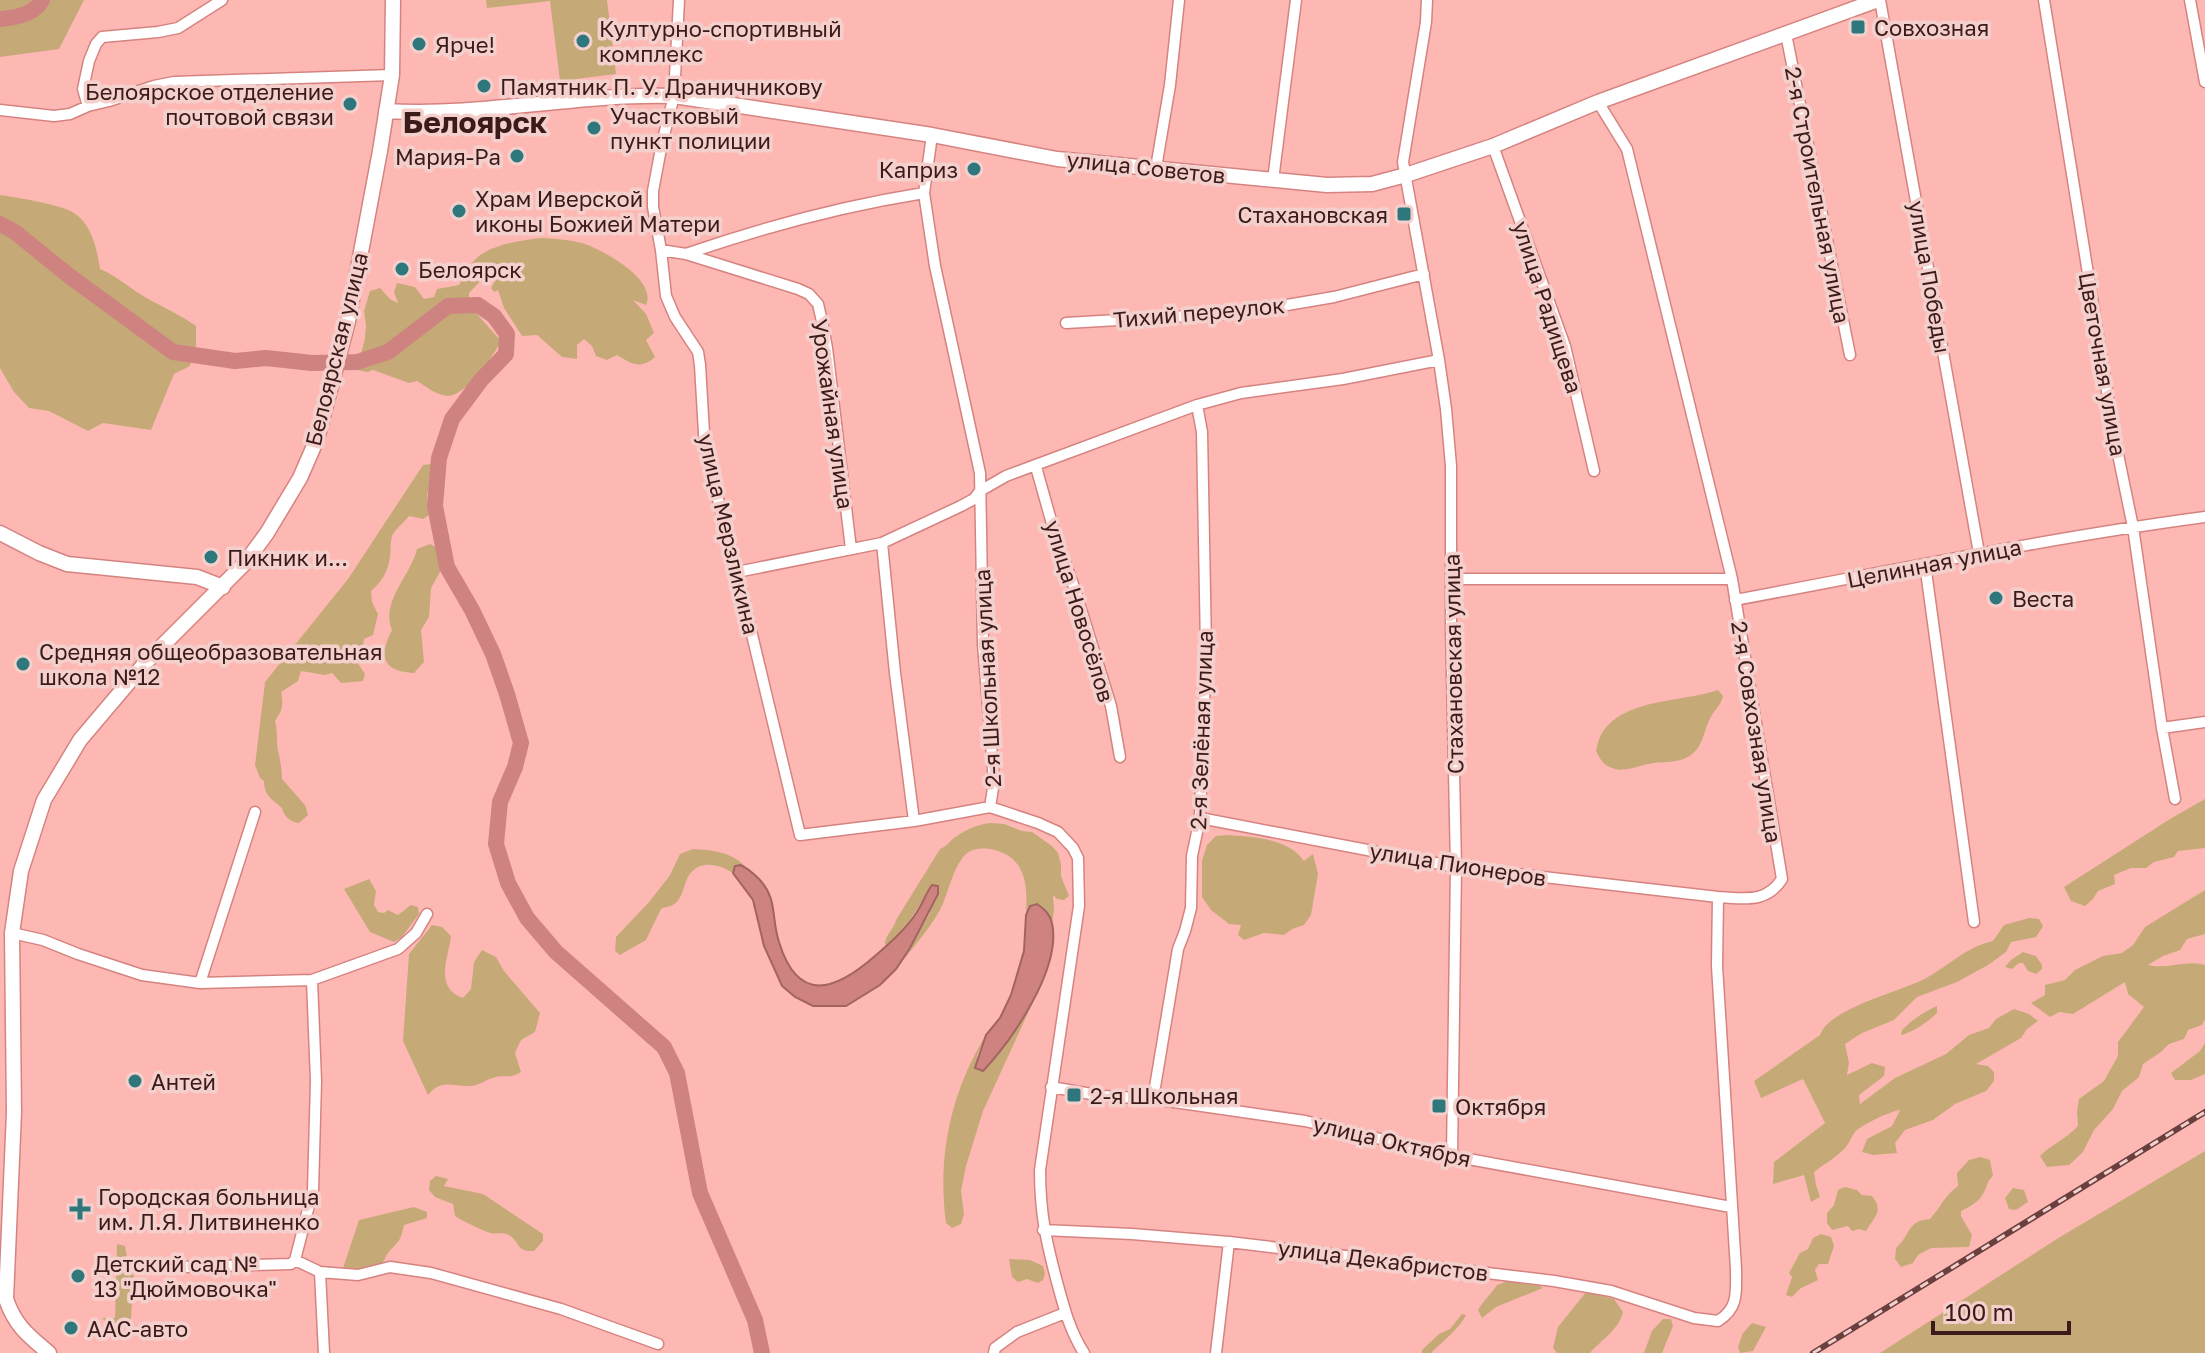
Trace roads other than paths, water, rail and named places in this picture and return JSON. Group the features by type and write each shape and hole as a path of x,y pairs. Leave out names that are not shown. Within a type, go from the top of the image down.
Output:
{"street":[{"path":"195,0 202,13"},
{"path":"88,106 83,89 89,61 102,37 178,28 222,0"},
{"name":"Белоярская улица","path":"49,1353 22,1330 11,1314 6,1299 12,933 21,871 44,800 80,740 146,662 245,563 300,478 317,439 348,321 386,111 392,75 393,0"},
{"name":"улица Мерзликина","path":"679,0 674,96 662,143 653,207 666,296 675,317 698,352 705,450 800,835 914,821 990,807"},
{"path":"1156,168 1170,85 1179,0"},
{"path":"1273,180 1296,0"},
{"name":"Стахановская улица","path":"1427,0 1403,162 1439,360 1451,466 1456,867 1452,1156"},
{"name":"улица Советов","path":"386,111 462,112 597,98 674,96 932,135 1057,159 1273,180 1372,184 1493,146 1598,102 1879,0"},
{"name":"улица Победы","path":"1879,0 1979,553"},
{"name":"Цветочная улица","path":"2044,0 2114,435 2133,527 2175,799"},
{"path":"2190,0 2205,82"},
{"name":"2-я Строительная улица","path":"1786,34 1850,355"},
{"path":"0,110 54,116 70,114 174,82 392,75"},
{"name":"2-я Совхозная улица","path":"1598,102 1627,149 1732,579 1782,879 1775,890 1757,898 1718,897"},
{"name":"2-я Школьная улица","path":"932,135 924,193 935,266 980,473 983,644 994,782 990,807 1058,832 1078,858 1079,906 1040,1170 1040,1202 1043,1230 1065,1313 1072,1335 1084,1353"},
{"name":"улица Радищева","path":"1493,146 1565,346 1594,471"},
{"path":"686,254 802,217 924,193"},
{"name":"Урожайная улица","path":"661,250 686,254 798,289 809,294 818,304 827,348 851,549"},
{"name":"Тихий переулок","path":"1066,323 1240,313 1334,297 1424,274"},
{"path":"737,572 882,543 974,499 980,491 1006,476 1197,405 1241,393 1356,377 1439,360"},
{"name":"2-я Зелёная улица","path":"1153,1099 1178,949 1191,908 1191,866 1200,818 1206,648 1202,432 1197,405"},
{"name":"улица Новосёлов","path":"1036,467 1111,706 1120,757"},
{"name":"Целинная улица","path":"1735,600 1979,553 2205,517"},
{"path":"0,533 67,564 197,577 223,587"},
{"path":"882,543 914,821"},
{"path":"1925,564 1974,922"},
{"path":"1452,579 1732,579"},
{"path":"2162,728 2205,722"},
{"path":"200,983 255,812"},
{"name":"улица Пионеров","path":"1200,818 1456,867 1718,897"},
{"path":"1718,897 1717,966 1731,1207"},
{"path":"12,933 43,940 142,975 200,983 312,980 398,949 416,933 427,914"},
{"path":"182,1267 291,1264 295,1260 313,1190 316,1081 312,980"},
{"name":"улица Октября","path":"1051,1087 1305,1121 1452,1156 1731,1207"},
{"name":"улица Декабристов","path":"1043,1230 1229,1242 1554,1281 1611,1291 1694,1318 1718,1321 1729,1315 1736,1294 1731,1207"},
{"path":"1216,1353 1229,1242"},
{"path":"295,1260 320,1272 358,1275 390,1267 431,1273 561,1309 658,1344"},
{"path":"320,1272 324,1353"},
{"path":"994,1353 995,1348 1017,1332 1065,1313"}],"waterway":[{"path":"0,19 30,12 42,0"},
{"path":"0,224 15,232 173,352 235,361 266,358 312,363 357,362 388,352 448,306 478,305 494,316 507,334 506,354 481,380 452,419 439,458 435,506 447,567 493,654 521,743 500,802 496,844 508,883 527,918 556,952 664,1047 677,1073 700,1193 755,1320 762,1353"}],"railway":[{"path":"1813,1353 2205,1112"}],"place":[{"name":"Совхозная","path":"1858,27"},
{"name":"Културно-спортивный комплекс","path":"583,41"},
{"name":"Ярче!","path":"419,44"},
{"name":"Памятник П. У. Драничникову","path":"484,86"},
{"name":"Белоярское отделение почтовой связи","path":"350,104"},
{"name":"Участковый пункт полиции","path":"594,128"},
{"name":"Мария-Ра","path":"517,156"},
{"name":"Каприз","path":"974,169"},
{"name":"Храм Иверской иконы Божией Матери","path":"459,211"},
{"name":"Стахановская","path":"1404,214"},
{"name":"Белоярск","path":"402,269"},
{"name":"Пикник и...","path":"211,557"},
{"name":"Веста","path":"1996,598"},
{"name":"Средняя общеобразовательная школа №12","path":"23,664"},
{"name":"Антей","path":"135,1081"},
{"name":"2-я Школьная","path":"1074,1095"},
{"name":"Октября","path":"1439,1106"},
{"name":"Городская больница им. Л.Я. Литвиненко","path":"80,1209"},
{"name":"Детский сад № 13 \"Дюймовочка\"","path":"78,1276"},
{"name":"ААС-авто","path":"71,1328"}],"district":[{"name":"Белоярск","path":"475,122"}]}
